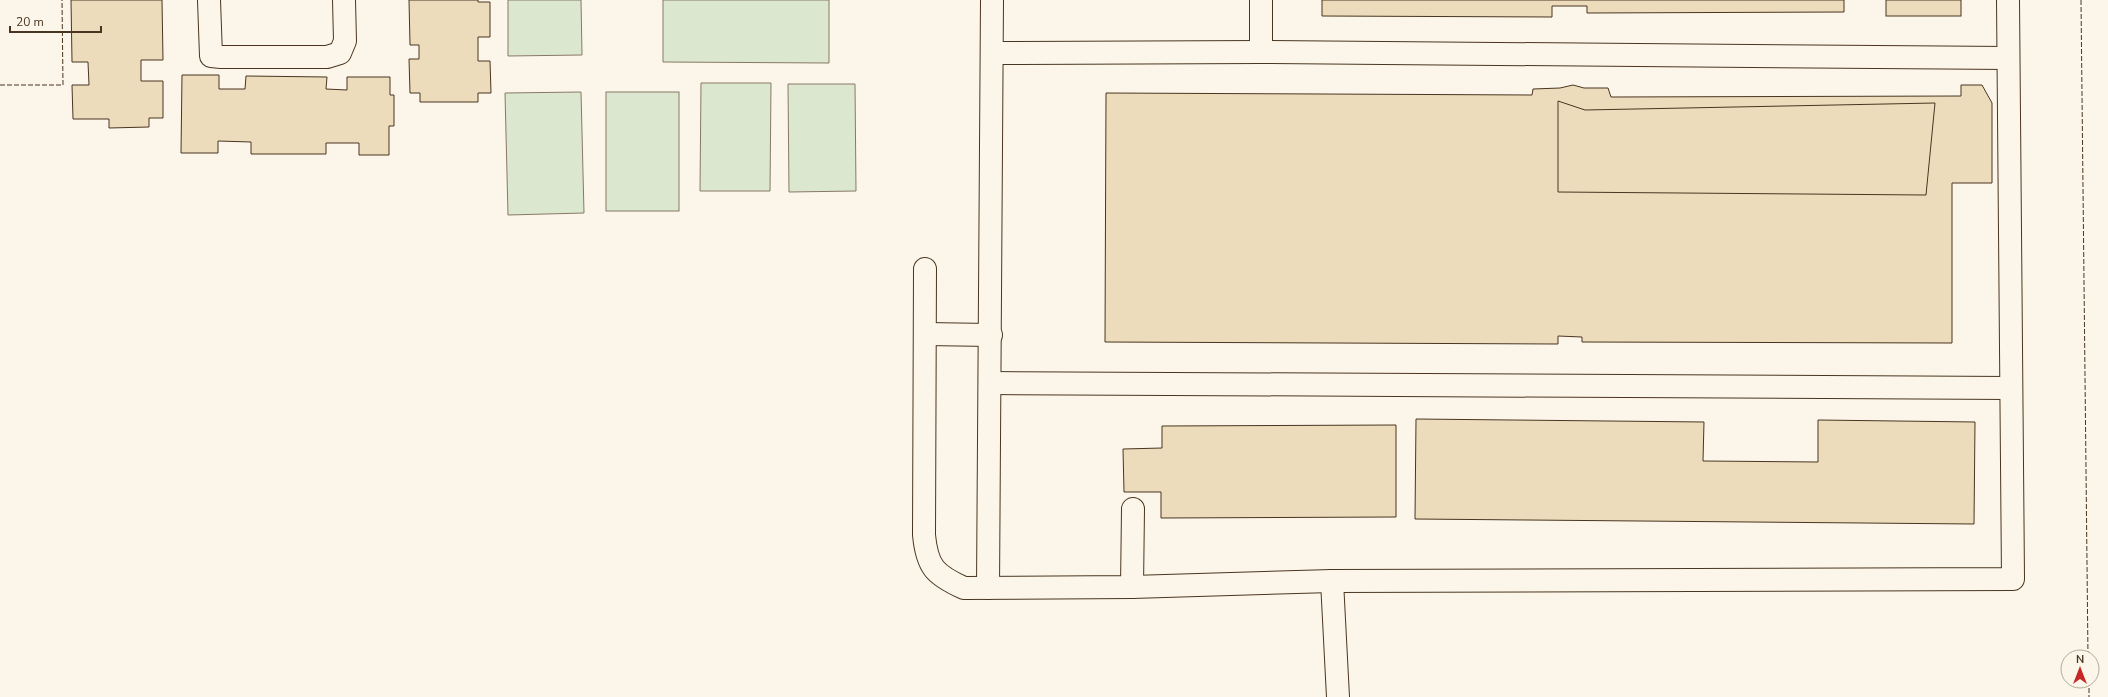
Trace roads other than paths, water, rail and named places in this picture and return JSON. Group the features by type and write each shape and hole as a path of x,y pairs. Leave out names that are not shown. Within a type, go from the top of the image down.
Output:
{"lane":[{"path":"209,0 211,56 327,57 340,53 345,41 344,0"},
{"path":"988,588 992,0"},
{"path":"1261,0 1261,52"},
{"path":"925,269 924,535 926,554 935,570 949,581 964,588 1132,587 1332,581 2013,579 2008,0"},
{"path":"992,53 1261,52 2008,58"},
{"path":"924,334 990,335"},
{"path":"990,383 2011,388"},
{"path":"1132,587 1133,509"},
{"path":"1332,581 1338,697"}]}
